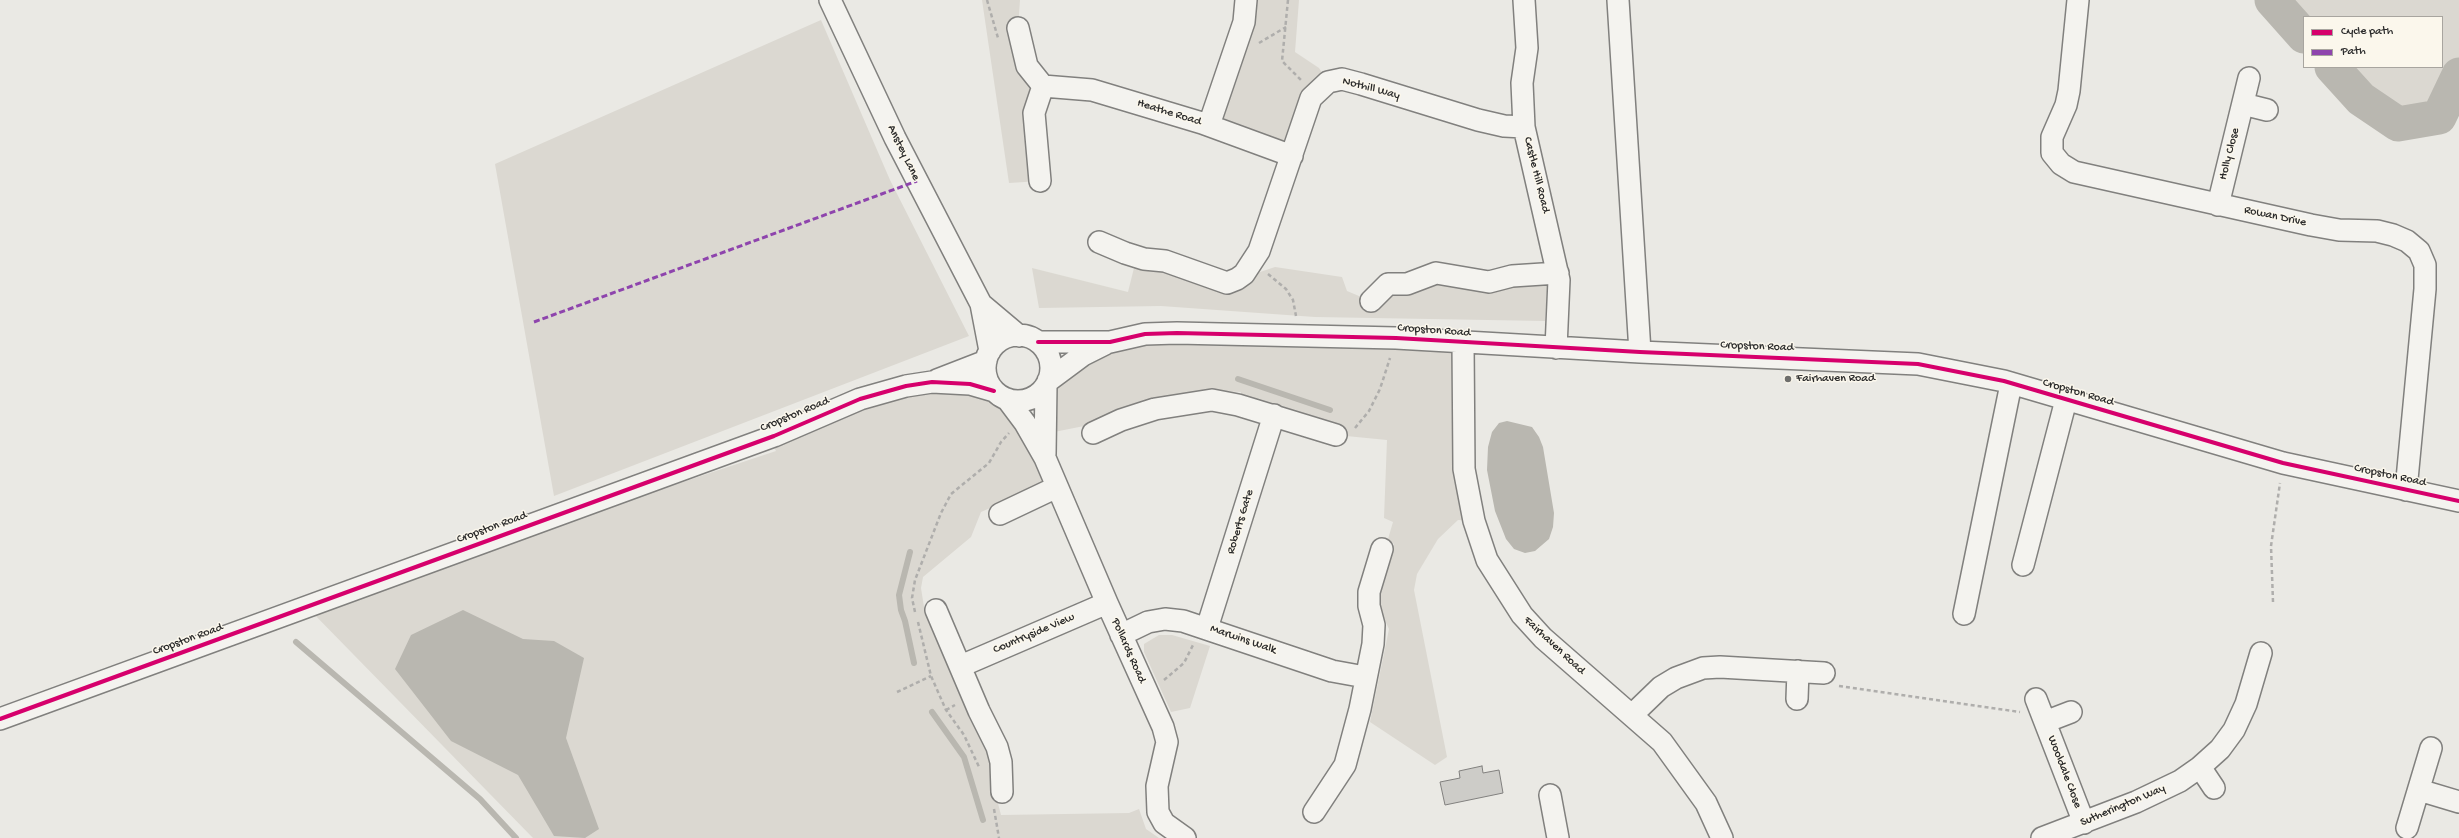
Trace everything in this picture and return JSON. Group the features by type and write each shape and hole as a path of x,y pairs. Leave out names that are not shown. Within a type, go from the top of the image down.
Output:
{"street":[{"name":"Anstey Lane","path":"830,0 899,145 981,304 988,356"},
{"path":"1209,125 1236,50 1244,22 1246,0"},
{"name":"Castle Hill Road","path":"1524,0 1527,48 1522,83 1524,128 1558,273 1556,348"},
{"path":"1618,0 1640,352"},
{"name":"Rowan Drive","path":"2078,0 2069,91 2066,105 2052,137 2052,153 2061,164 2074,172 2312,225 2339,230 2377,231 2407,240 2419,251 2425,265 2425,289 2406,490"},
{"path":"1018,28 1027,66 1043,86 1034,113 1040,181"},
{"name":"Holly Close","path":"2218,205 2249,78"},
{"name":"Nothill Way","path":"1317,90 1328,82 1342,79 1478,120 1504,126 1524,128"},
{"name":"Heathe Road","path":"1043,86 1092,90 1209,125 1292,156"},
{"path":"1099,242 1121,261 1144,259 1165,261 1227,283 1244,274 1259,251 1311,98 1317,90"},
{"path":"2242,104 2267,110"},
{"path":"1371,301 1388,284 1407,291 1436,273 1489,282 1512,276 1558,273"},
{"name":"Anstey Lane","path":"981,304 1029,339"},
{"name":"Cropston Road","path":"0,719 774,436 860,399 906,386 932,382 970,384 1018,401 1029,400 1039,394 1047,383 1083,355 1110,342 1145,334 1177,333 1396,338 1556,348 1918,364 2011,384 2283,463 2459,501"},
{"name":"Cropston Road","path":"932,382 988,356 998,342 1008,337 1110,342"},
{"path":"1029,339 1046,350 1050,360 1047,383"},
{"name":"Fairhaven Road","path":"1463,343 1464,469 1474,521 1487,560 1522,615 1543,638 1632,714 1662,742 1686,773 1706,803 1722,838"},
{"path":"988,356 985,372 1000,395"},
{"name":"Pollards Road","path":"1045,458 1044,416 1047,383"},
{"path":"1964,614 2011,384"},
{"name":"Pollards Road","path":"1000,395 1025,424 1045,458 1121,635 1163,727 1167,742 1157,786 1158,812 1164,823 1185,838"},
{"path":"1093,433 1121,420 1155,409 1212,400 1238,405 1274,415 1336,435"},
{"path":"2023,565 2066,400"},
{"name":"Roberts Gate","path":"1203,627 1274,415"},
{"path":"1000,514 1057,487"},
{"path":"1314,812 1345,765 1360,709 1365,677 1373,644 1374,625 1369,606 1369,592 1382,549"},
{"name":"Countryside View","path":"961,666 1107,603"},
{"path":"936,610 997,747 1001,762 998,799"},
{"name":"Marwins Walk","path":"1121,635 1148,622 1165,620 1183,621 1332,671 1365,677"},
{"name":"Sutherington Way","path":"2042,838 2136,802 2180,781 2200,767 2220,749 2234,730 2246,704 2261,653"},
{"path":"1632,714 1661,687 1676,678 1703,668 1720,667 1824,673"},
{"path":"1797,699 1798,672"},
{"name":"Wooldale Close","path":"2071,712 2041,712 2084,823"},
{"path":"2407,828 2431,748"},
{"path":"2200,767 2214,788"},
{"path":"2419,790 2459,802"},
{"path":"1550,795 1558,838"}],"path":[{"path":"1288,0 1282,60 1301,80 1317,90"},
{"path":"1259,251 1264,271 1286,289 1293,300 1296,309 1296,336"},
{"path":"1336,435 1355,428 1369,411 1380,390 1396,338"},
{"path":"981,770 964,735 946,710 931,676 912,598 915,580 950,494 977,474 989,462 1001,442 1011,432 1025,424"},
{"path":"2273,602 2271,546 2283,463"},
{"path":"1145,688 1172,674 1184,663 1203,627"},
{"path":"1824,673 1835,685 2041,712"},
{"path":"896,692 931,676"},
{"path":"998,799 999,838"}],"shaded area":[{"path":"982,0 1020,0 1018,28 1043,86 1040,181 1009,183"},
{"path":"1243,0 1299,0 1295,52 1319,68 1328,82 1287,154 1216,122"},
{"path":"2287,0 2459,0 2459,78 2434,111 2407,112 2365,95 2341,68 2443,68 2443,16 2303,16 2303,18"},
{"path":"821,20 890,180 969,336 554,496 495,164"},
{"path":"1135,264 1227,283 1275,267 1342,277 1347,291 1371,301 1388,284 1548,274 1545,321 1315,317 1161,306 1039,308 1032,268 1128,292"},
{"path":"1110,342 1463,343 1474,521 1458,520 1438,539 1417,574 1414,590 1447,757 1435,765 1370,722 1389,629 1381,612 1379,596 1394,544 1388,539 1393,522 1384,518 1387,440 1336,435 1238,405 1241,392 1221,391 1094,424 1044,434 1046,385"},
{"path":"906,386 994,391 1045,458 1042,485 981,512 971,537 923,577 921,588 924,607 933,633 966,704 990,747 995,792 1001,815 1129,813 1139,809 1146,829 1159,838 533,838 307,607 776,451 771,441"},
{"path":"1507,421 1532,427 1539,437 1543,447 1554,513 1553,527 1549,539 1535,551 1525,553 1514,549 1506,539 1495,511 1487,470 1488,447 1492,432 1499,423"},
{"path":"463,610 523,639 554,641 584,658 566,738 599,829 585,838 554,836 518,775 451,741 395,669 411,635"},
{"path":"1159,635 1172,635 1210,646 1190,708 1171,712 1144,652 1144,644"}],"building":[{"path":"1482,766 1483,773 1499,770 1503,793 1445,805 1440,782 1460,778 1459,771"}],"waterway":[{"path":"2272,0 2303,35"},
{"path":"2333,68 2361,99 2398,124 2439,117 2459,75"},
{"path":"1238,379 1330,410"},
{"path":"910,552 899,595 901,610 905,621 914,663"},
{"path":"296,642 480,799 516,838"},
{"path":"932,712 964,757 983,820"}],"marked path":[{"path":"534,322 917,181"}],"cycle path":[{"path":"1038,342 1110,342 1145,334 1177,333 1396,338 1640,352 1918,364 2004,381 2283,463 2459,501"},
{"path":"0,719 774,436 860,399 906,386 932,382 970,384 994,391"}],"place":[{"name":"Fairhaven Road","path":"1788,379"}]}
